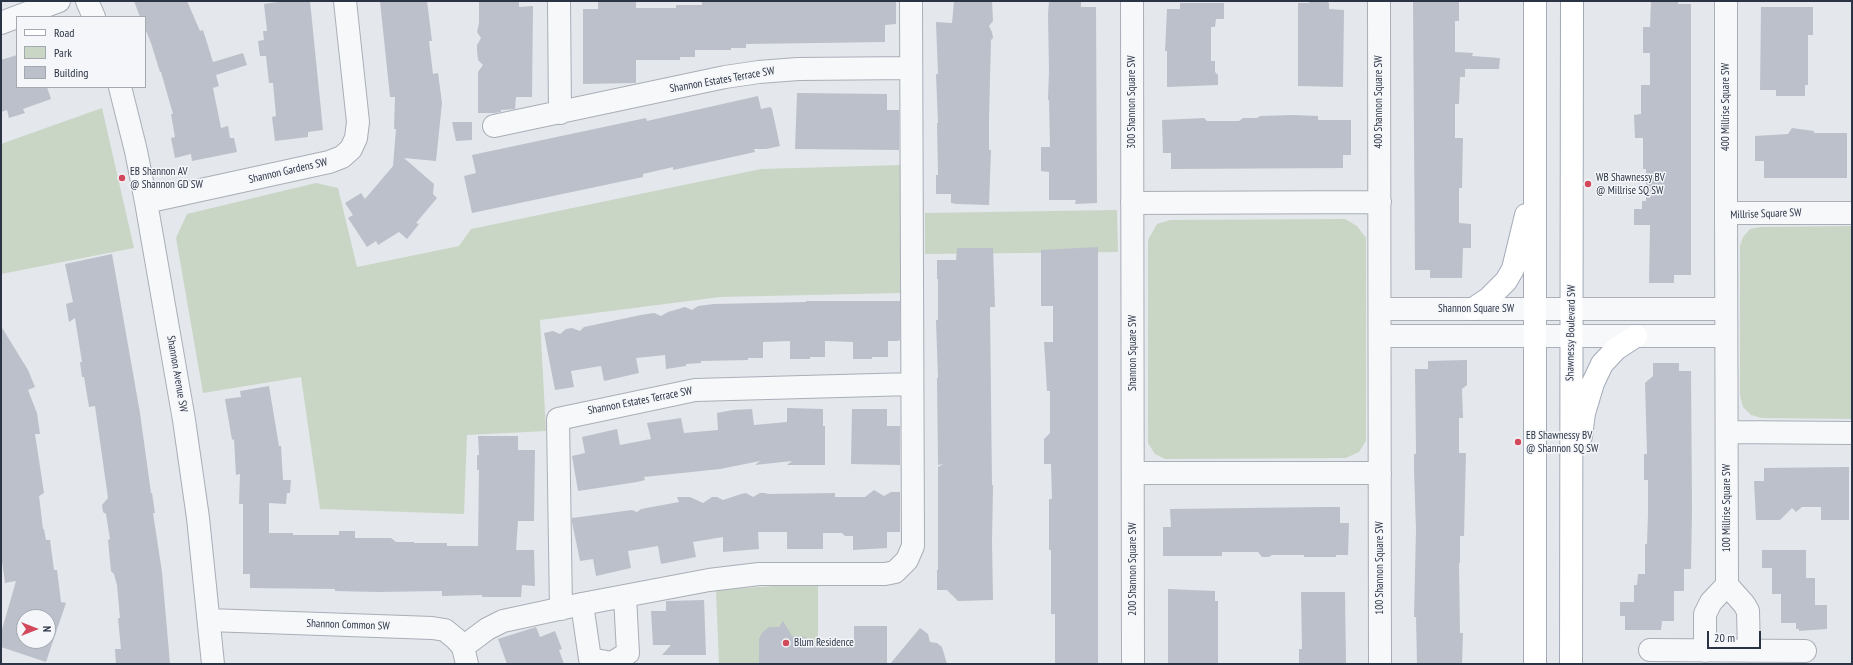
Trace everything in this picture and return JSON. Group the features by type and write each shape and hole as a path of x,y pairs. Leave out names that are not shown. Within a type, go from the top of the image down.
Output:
{"main road":[{"path":"1535,1 1535,664"},
{"name":"Shawnessy Boulevard SW","path":"1571,664 1570,504 1572,309 1572,1"},
{"path":"1473,309 1488,299 1506,281 1512,269 1522,232 1534,168"},
{"path":"1570,504 1584,413 1593,383 1602,364 1608,357 1616,349 1636,336"}],"street":[{"path":"19,16 59,1"},
{"path":"87,1 94,16"},
{"name":"Shannon Gardens SW","path":"146,202 329,162 342,157 351,149 356,138 358,122 345,1"},
{"path":"559,1 560,113"},
{"path":"465,656 487,629 503,621 582,604 709,580 740,576 774,574 885,574 895,572 907,560 913,546 911,1"},
{"name":"300 Shannon Square SW","path":"1132,1 1132,203"},
{"name":"400 Shannon Square SW","path":"1379,1 1380,202"},
{"name":"400 Millrise Square SW","path":"1726,1 1726,213"},
{"path":"1,23 16,17"},
{"name":"Shannon Estates Terrace SW","path":"494,126 725,77 760,72 821,68 911,68"},
{"name":"Shannon Avenue SW","path":"120,88 136,151 146,202 184,420 198,518 213,664"},
{"path":"1132,203 1380,202 1380,473 1133,473"},
{"name":"Shannon Square SW","path":"1132,203 1133,473"},
{"name":"Millrise Square SW","path":"1727,432 1726,213 1852,213"},
{"name":"Shannon Square SW","path":"1380,309 1572,309"},
{"path":"1572,309 1726,309"},
{"path":"1380,336 1726,336"},
{"name":"Shannon Estates Terrace SW","path":"561,609 558,419 695,390 912,384"},
{"path":"1727,432 1852,433"},
{"name":"100 Millrise Square SW","path":"1727,432 1727,585"},
{"name":"200 Shannon Square SW","path":"1133,473 1133,664"},
{"name":"100 Shannon Square SW","path":"1380,473 1380,664"},
{"path":"1705,650 1705,614 1711,602 1727,585 1744,604 1748,611 1750,651"},
{"path":"582,604 590,659 612,663 628,653 625,597"},
{"name":"Shannon Common SW","path":"209,620 432,628 444,630 456,639 465,656"},
{"path":"1650,650 1805,651"}],"green space":[{"path":"102,108 134,248 1,274 1,144"},
{"path":"901,165 900,293 720,297 540,320 546,431 467,435 464,514 320,509 301,377 203,393 176,238 187,214 316,183 338,188 357,267 459,246 471,229 761,169"},
{"path":"1117,210 1118,252 925,254 925,213"},
{"path":"1345,219 1357,226 1366,238 1366,441 1359,452 1346,458 1165,459 1155,454 1148,443 1148,240 1157,224 1170,220"},
{"path":"1852,226 1852,419 1762,418 1751,415 1743,407 1740,395 1740,246 1743,237 1750,229 1760,227"},
{"path":"818,583 818,664 719,664 716,590"}],"building":[{"path":"134,1 187,1 200,31 203,30 213,62 243,53 247,65 216,75 219,86 213,88 221,128 228,126 230,138 234,138 237,152 192,161 191,154 175,158 171,138 175,137 171,114 173,114 161,72 146,30 146,16 140,16"},
{"path":"285,1 310,1 323,130 308,132 308,137 275,141 272,117 276,116 273,83 269,83 266,56 260,56 258,41 264,40 263,31 267,31 264,4"},
{"path":"380,1 427,1 432,41 429,41 433,74 438,73 442,103 436,161 404,158 434,184 433,194 437,198 416,223 419,224 407,239 399,232 378,245 376,241 367,247 348,218 353,215 345,203 361,193 365,199 393,166 396,129 394,129 395,97 390,97"},
{"path":"479,1 519,1 519,7 533,6 532,97 516,97 515,109 501,110 501,112 494,113 478,113 478,72 483,65 478,60 477,50 477,45 481,38 477,32 479,23"},
{"path":"598,1 636,1 636,8 676,8 676,5 702,5 702,1 896,1 896,24 885,25 885,42 746,44 746,48 731,48 731,50 695,50 695,57 680,57 680,60 636,60 636,83 583,84 583,9 598,9"},
{"path":"954,1 992,1 993,21 989,26 993,38 991,40 989,119 989,150 991,150 989,205 951,203 951,194 936,194 936,175 938,175 938,123 936,74 938,74 936,22 952,23"},
{"path":"1049,1 1081,1 1081,7 1096,7 1097,203 1075,204 1076,200 1049,200 1049,172 1041,171 1041,147 1050,147 1048,99"},
{"path":"1309,1 1325,1 1329,3 1329,9 1344,10 1343,87 1298,86 1298,3 1309,3"},
{"path":"1413,1 1459,1 1459,21 1455,21 1455,52 1473,53 1472,56 1500,58 1499,69 1465,69 1465,77 1460,77 1459,104 1455,104 1455,138 1463,138 1462,188 1459,188 1459,223 1471,224 1471,248 1463,248 1462,278 1430,278 1430,270 1415,270"},
{"path":"1651,1 1678,1 1678,4 1691,4 1691,275 1674,275 1674,283 1649,283 1650,225 1634,225 1634,209 1642,209 1642,201 1646,201 1646,169 1643,169 1643,138 1635,138 1634,115 1641,114 1641,85 1650,85 1650,53 1643,53 1643,27 1650,27"},
{"path":"1180,3 1224,3 1224,19 1216,19 1215,27 1211,27 1211,61 1215,61 1215,72 1218,75 1218,85 1167,87 1167,51 1165,51 1167,9 1180,9"},
{"path":"1761,7 1813,7 1813,35 1808,35 1808,85 1805,85 1805,96 1776,96 1776,90 1760,90"},
{"path":"16,55 16,88 47,88 51,99 23,109 25,113 9,118 7,110 1,112 1,60"},
{"path":"797,93 887,94 887,110 899,110 899,150 795,149"},
{"path":"758,96 761,109 770,107 772,109 780,146 766,149 754,149 755,152 673,170 673,167 643,174 643,177 472,213 464,176 476,173 472,155 646,118 647,121"},
{"path":"1260,116 1318,116 1318,120 1351,120 1351,155 1343,155 1343,168 1171,169 1171,153 1163,153 1162,120 1204,118 1207,121 1239,121 1243,118 1257,118"},
{"path":"452,122 472,122 472,140 456,141"},
{"path":"1792,128 1814,131 1814,133 1847,133 1847,178 1764,178 1764,161 1755,161 1755,136 1788,134"},
{"path":"1098,247 1098,664 1055,664 1055,614 1051,614 1051,550 1049,550 1049,499 1052,499 1051,464 1044,464 1044,439 1050,433 1050,391 1047,391 1044,342 1053,342 1053,306 1041,306 1041,250"},
{"path":"957,248 993,248 995,307 990,307 993,600 958,601 947,590 937,590 938,467 943,464 938,465 936,320 938,320 937,260 956,260"},
{"path":"112,254 140,413 155,513 153,513 162,572 170,664 116,664 115,649 121,649 118,618 120,618 117,585 114,574 111,571 108,540 110,539 106,514 103,512 102,505 108,498 95,406 89,407 84,377 82,377 80,362 82,362 75,318 69,322 66,304 73,302 65,264"},
{"path":"806,301 900,301 900,340 888,341 888,357 872,357 872,359 853,359 853,342 825,341 825,357 810,357 810,359 790,359 790,341 763,342 763,358 748,358 748,360 701,361 701,363 686,364 686,366 666,369 665,355 636,358 639,373 604,381 601,366 571,371 574,387 555,390 544,333 553,331 560,334 566,329 572,328 580,331 584,327 641,315 654,313 661,316 668,312 685,307 692,310 698,306 714,304"},
{"path":"1,326 28,370 35,387 28,390 37,413 40,434 35,434 44,493 39,496 43,529 46,540 50,540 54,570 57,570 61,602 66,603 56,632 56,609 16,609 16,649 50,649 46,662 1,647 1,633 16,581 5,583 2,561"},
{"path":"1467,360 1467,385 1462,389 1463,418 1459,418 1459,453 1466,453 1464,536 1460,536 1459,563 1460,633 1463,633 1462,664 1417,664 1416,617 1414,617 1416,530 1414,470 1414,454 1416,454 1415,369 1428,369 1428,361"},
{"path":"1653,363 1679,363 1679,371 1691,371 1691,569 1684,569 1684,591 1674,591 1674,621 1662,621 1661,630 1625,630 1625,616 1620,616 1620,602 1634,602 1634,585 1637,585 1638,574 1645,574 1648,480 1644,480 1644,454 1647,454 1645,383 1653,376"},
{"path":"269,386 279,446 281,446 283,480 291,480 290,493 287,493 286,504 269,503 269,533 293,533 293,535 339,535 339,531 355,531 355,538 391,538 396,542 447,543 447,546 478,546 478,436 518,436 518,450 535,450 534,521 518,521 516,550 534,550 535,586 522,585 521,597 482,597 482,595 442,596 442,591 377,592 335,591 335,589 250,588 250,574 243,574 243,504 239,504 240,474 236,475 234,439 232,440 225,399 241,397 240,391"},
{"path":"787,408 823,409 823,426 825,426 825,465 787,465 792,461 755,465 760,461 720,469 644,477 645,480 637,482 578,491 572,456 585,453 582,437 617,429 620,445 651,439 647,423 681,418 684,433 718,430 717,413 733,410 752,409 754,425 787,422"},
{"path":"852,409 887,409 887,426 900,426 900,465 851,464"},
{"path":"1849,467 1849,520 1821,520 1821,507 1802,507 1796,512 1792,508 1780,520 1756,520 1754,481 1764,481 1764,468"},
{"path":"874,490 884,496 891,492 900,492 900,532 887,532 887,548 853,550 853,536 845,536 842,533 823,533 823,549 787,549 787,532 758,532 759,549 723,552 723,537 693,542 696,557 661,564 658,546 628,551 631,568 596,576 593,559 580,561 572,522 572,518 632,510 637,512 641,509 679,502 677,497 690,497 703,503 712,497 717,497 723,500 746,493 753,497 760,493 835,493 835,497 865,497"},
{"path":"1340,507 1340,523 1349,523 1348,555 1336,555 1336,557 1304,557 1304,555 1272,555 1269,557 1262,557 1258,552 1222,552 1222,556 1163,556 1163,527 1171,527 1170,509"},
{"path":"1762,550 1806,550 1806,578 1815,578 1815,605 1827,605 1827,629 1799,631 1799,629 1796,629 1796,623 1781,623 1781,594 1772,594 1772,568 1762,568"},
{"path":"1168,589 1215,591 1215,601 1218,601 1218,664 1168,664"},
{"path":"1301,592 1345,592 1346,664 1299,664 1299,649 1302,649"},
{"path":"704,600 706,655 662,655 671,645 653,645 651,611 666,611 666,601"},
{"path":"783,621 792,636 805,637 817,645 823,641 829,641 835,645 842,641 854,641 854,626 887,626 887,663 759,664 759,639 762,633 769,627 779,627"},
{"path":"536,627 540,637 555,631 562,649 559,650 564,664 507,664 498,639"},
{"path":"920,628 928,634 930,642 937,643 942,647 947,664 890,664"}],"place":[{"name":"EB Shannon AV @ Shannon GD SW","path":"122,178"},
{"name":"WB Shawnessy BV @ Millrise SQ SW","path":"1588,184"},
{"name":"EB Shawnessy BV @ Shannon SQ SW","path":"1518,442"},
{"name":"Blum Residence","path":"786,643"}]}
